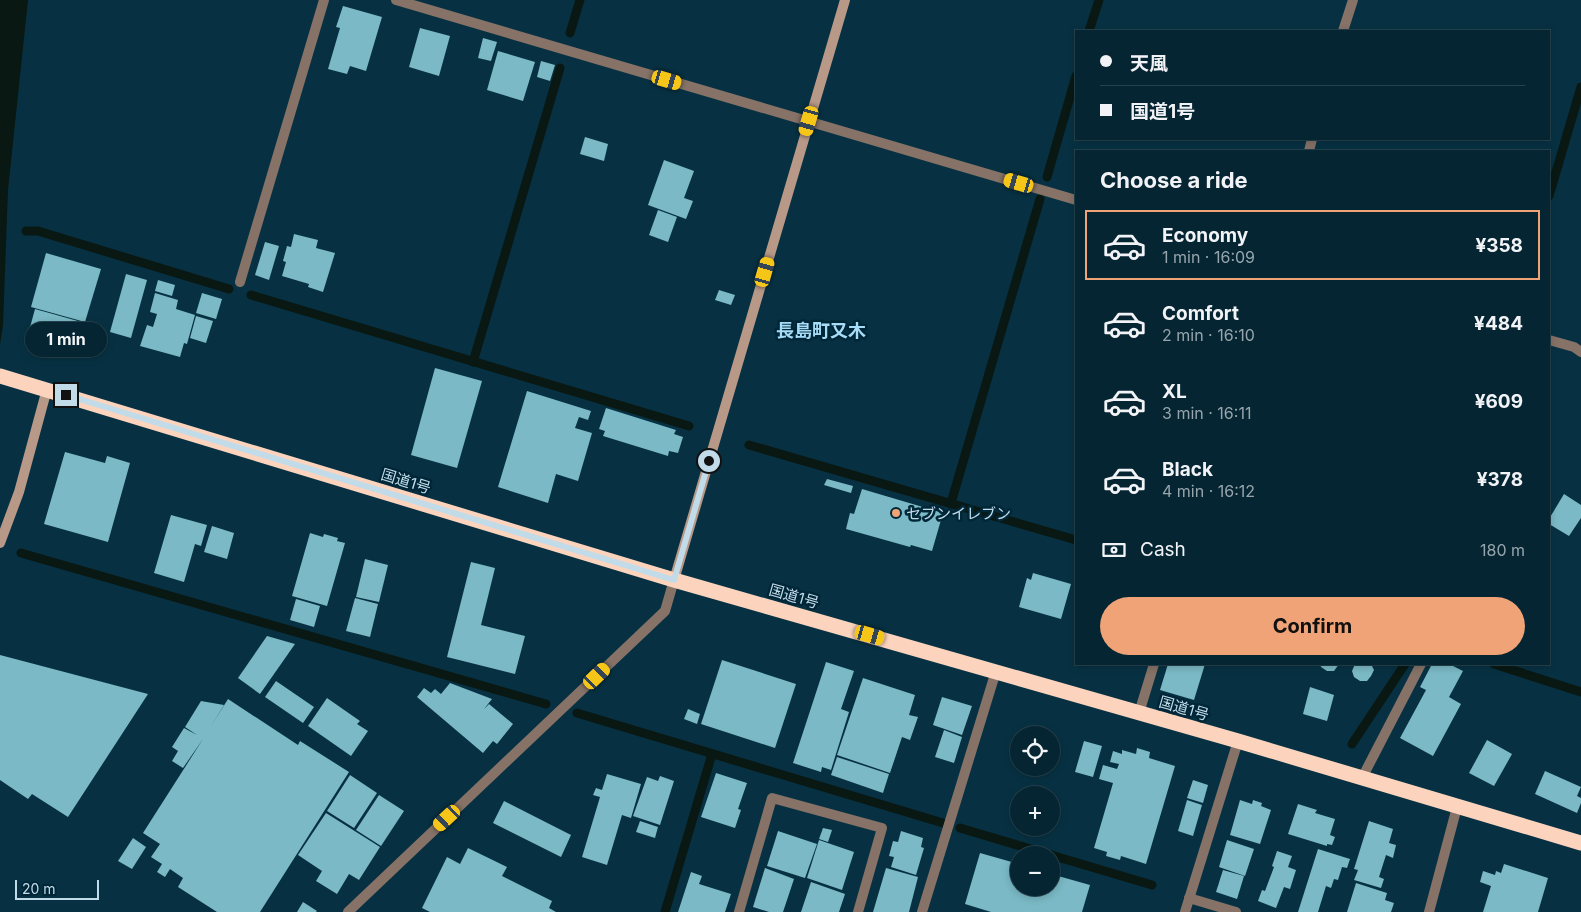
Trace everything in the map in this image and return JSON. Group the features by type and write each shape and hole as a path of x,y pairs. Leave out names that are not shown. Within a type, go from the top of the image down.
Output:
{"highway":[{"name":"国道1号","path":"6,377 674,580 1238,741 1581,843"}],"street":[{"path":"240,282 324,0"},
{"path":"396,0 1075,200"},
{"path":"348,912 665,611 845,0"},
{"path":"1344,30 1352,0"},
{"path":"1550,340 1574,347 1581,352"},
{"path":"0,542 18,492 47,390"},
{"path":"1139,713 1154,665"},
{"path":"1362,778 1420,665"},
{"path":"922,912 996,671"},
{"path":"1185,912 1238,741"},
{"path":"739,912 772,798 882,828 858,912"},
{"path":"1428,912 1457,807"},
{"path":"1189,898 1236,912"}],"shaded area":[{"path":"0,0 28,0 8,190 3,325 0,345"}],"building":[{"path":"343,6 382,17 366,71 350,66 347,74 328,69 340,28 336,27"},
{"path":"420,28 450,36 439,76 409,67"},
{"path":"483,38 497,42 491,61 478,58"},
{"path":"498,51 535,62 523,101 487,90"},
{"path":"541,61 555,65 550,81 537,77"},
{"path":"585,137 608,144 604,161 580,154"},
{"path":"664,160 694,171 684,198 693,201 686,219 648,205"},
{"path":"658,210 677,217 668,242 649,235"},
{"path":"294,234 318,240 316,248 335,253 323,292 308,287 309,284 282,276 286,262 283,261 287,246 291,247"},
{"path":"265,242 279,246 269,280 255,275"},
{"path":"46,253 101,269 85,322 31,307"},
{"path":"126,274 147,280 131,338 110,332"},
{"path":"158,280 175,285 172,296 155,291"},
{"path":"719,290 735,295 731,305 715,300"},
{"path":"155,293 178,300 176,309 195,315 187,344 184,343 180,357 140,346 147,325 153,327 157,314 150,312"},
{"path":"202,293 222,299 216,319 196,313"},
{"path":"35,309 85,323 75,357 26,342"},
{"path":"196,316 213,321 206,343 190,338"},
{"path":"435,368 482,381 457,468 411,455"},
{"path":"527,391 591,411 588,420 579,417 575,428 592,433 578,481 556,474 548,503 498,487"},
{"path":"606,408 676,430 674,434 683,437 678,453 669,451 668,456 603,436 605,431 599,429"},
{"path":"65,452 105,463 107,456 130,463 108,542 44,524"},
{"path":"827,479 853,486 851,493 824,485"},
{"path":"862,489 943,513 932,551 911,545 910,547 846,529 850,513 854,514"},
{"path":"1564,494 1581,505 1581,518 1569,536 1550,525 1550,517"},
{"path":"171,515 207,525 201,546 195,544 184,582 154,573"},
{"path":"212,526 234,533 227,559 204,552"},
{"path":"310,533 323,537 324,534 338,538 337,541 345,543 327,606 292,596"},
{"path":"365,559 388,565 379,602 356,597"},
{"path":"471,562 495,568 481,625 525,636 515,674 447,657"},
{"path":"1033,573 1071,584 1061,619 1019,607 1027,578 1031,580"},
{"path":"355,598 378,604 370,637 346,631"},
{"path":"296,599 320,606 314,627 290,620"},
{"path":"267,636 295,644 260,694 238,678"},
{"path":"0,655 148,694 68,817 32,794 28,799 0,780"},
{"path":"722,660 796,684 775,748 701,724"},
{"path":"826,662 854,671 841,709 849,712 831,770 822,767 821,772 793,763"},
{"path":"1168,665 1205,665 1194,700 1160,690"},
{"path":"1320,665 1338,665 1334,671 1327,671"},
{"path":"1355,665 1372,665 1374,670 1367,681 1360,681 1354,677 1352,671"},
{"path":"1431,665 1451,665 1463,671 1449,697 1461,704 1433,756 1400,738 1426,690 1420,687"},
{"path":"863,678 915,695 909,715 918,717 910,740 902,737 890,773 837,755"},
{"path":"276,681 314,707 303,723 265,697"},
{"path":"450,683 492,699 484,709 489,704 513,724 497,744 493,741 483,753 417,697 424,688 431,693 435,689 441,694"},
{"path":"1310,687 1334,695 1327,721 1303,714"},
{"path":"942,697 972,706 962,735 933,725"},
{"path":"327,698 360,721 357,724 368,731 351,756 308,726"},
{"path":"228,699 298,745 300,741 349,772 260,912 217,912 178,887 183,878 170,869 165,877 157,872 162,864 151,857 160,844 143,833 203,739 183,768 172,761 178,751 172,747 184,728 197,735 185,727 201,701 224,705 210,728"},
{"path":"688,709 700,714 697,724 684,719"},
{"path":"944,730 962,737 954,763 935,757"},
{"path":"1487,740 1512,754 1494,786 1469,773"},
{"path":"1084,741 1102,746 1093,777 1075,772"},
{"path":"1137,748 1150,752 1149,758 1175,766 1146,864 1121,856 1120,860 1106,856 1107,852 1094,848 1113,783 1099,779 1103,765 1117,769 1119,764 1110,762 1113,751 1122,754 1122,750 1136,754"},
{"path":"837,757 889,774 883,793 831,775"},
{"path":"1545,771 1581,787 1577,796 1581,798 1581,803 1577,813 1535,794"},
{"path":"716,773 747,783 738,809 741,810 735,828 701,817"},
{"path":"607,774 641,784 631,818 622,815 607,865 582,857 600,797 593,795 596,788 602,790"},
{"path":"350,775 377,793 354,828 327,811"},
{"path":"660,776 674,781 660,825 633,816 647,777 658,781"},
{"path":"1193,780 1208,785 1203,803 1187,798"},
{"path":"379,795 404,811 381,846 356,830"},
{"path":"1187,800 1202,805 1193,836 1178,831"},
{"path":"1240,800 1252,804 1253,800 1262,803 1261,806 1271,810 1260,844 1230,835"},
{"path":"504,801 571,835 561,857 493,823"},
{"path":"1298,804 1317,810 1315,813 1335,819 1330,835 1335,837 1332,845 1327,844 1327,846 1288,834"},
{"path":"326,813 380,847 359,880 349,874 337,894 316,881 322,871 298,855"},
{"path":"640,821 658,827 655,838 636,832"},
{"path":"1369,821 1393,829 1389,843 1396,845 1393,858 1386,855 1379,877 1384,879 1381,888 1354,880 1358,870 1354,869"},
{"path":"823,828 832,830 828,842 819,839"},
{"path":"778,831 817,844 805,878 767,866"},
{"path":"901,831 923,838 921,847 924,848 916,875 891,867 894,857 889,856 893,841 898,842"},
{"path":"133,838 146,847 132,869 118,861"},
{"path":"819,840 854,852 842,890 807,878"},
{"path":"1227,840 1254,849 1245,876 1219,867"},
{"path":"468,848 507,867 502,876 552,901 549,908 556,912 430,912 422,908 447,857 460,864"},
{"path":"1318,849 1350,859 1347,868 1342,867 1338,880 1334,879 1331,888 1326,886 1318,912 1298,912"},
{"path":"1277,851 1292,856 1288,867 1296,870 1290,889 1284,887 1276,908 1258,901 1262,890 1265,891 1274,867 1272,866"},
{"path":"980,853 1010,861 1010,896 1060,896 1060,877 1090,885 1082,912 991,912 965,904"},
{"path":"1504,864 1548,878 1538,912 1483,912 1491,886 1480,882 1483,871 1495,875 1496,871 1501,873"},
{"path":"765,868 794,879 783,912 769,912 753,907"},
{"path":"886,868 918,877 909,912 873,912"},
{"path":"1223,870 1244,876 1237,899 1216,892"},
{"path":"691,872 702,876 699,884 731,894 725,912 678,912"},
{"path":"811,882 845,894 839,912 801,912"},
{"path":"1356,883 1387,893 1385,900 1394,903 1391,912 1347,912"},
{"path":"303,902 317,911 297,912"}],"waterway":[{"path":"570,33 580,0"},
{"path":"1089,30 1099,0"},
{"path":"473,362 560,68"},
{"path":"1047,177 1075,79"},
{"path":"1550,193 1581,87"},
{"path":"951,503 1040,199"},
{"path":"26,231 38,231 229,289"},
{"path":"251,295 689,426"},
{"path":"749,445 1075,540"},
{"path":"21,553 546,704"},
{"path":"1352,744 1404,665"},
{"path":"1497,665 1581,692"},
{"path":"577,713 943,823"},
{"path":"665,912 712,754"},
{"path":"960,828 1021,846"},
{"path":"1060,858 1152,885"}],"place":[{"name":"セブンイレブン","path":"896,513"}],"district":[{"name":"長島町又木","path":"821,330"}],"route":[{"path":"66,395 674,580 709,461"}]}
